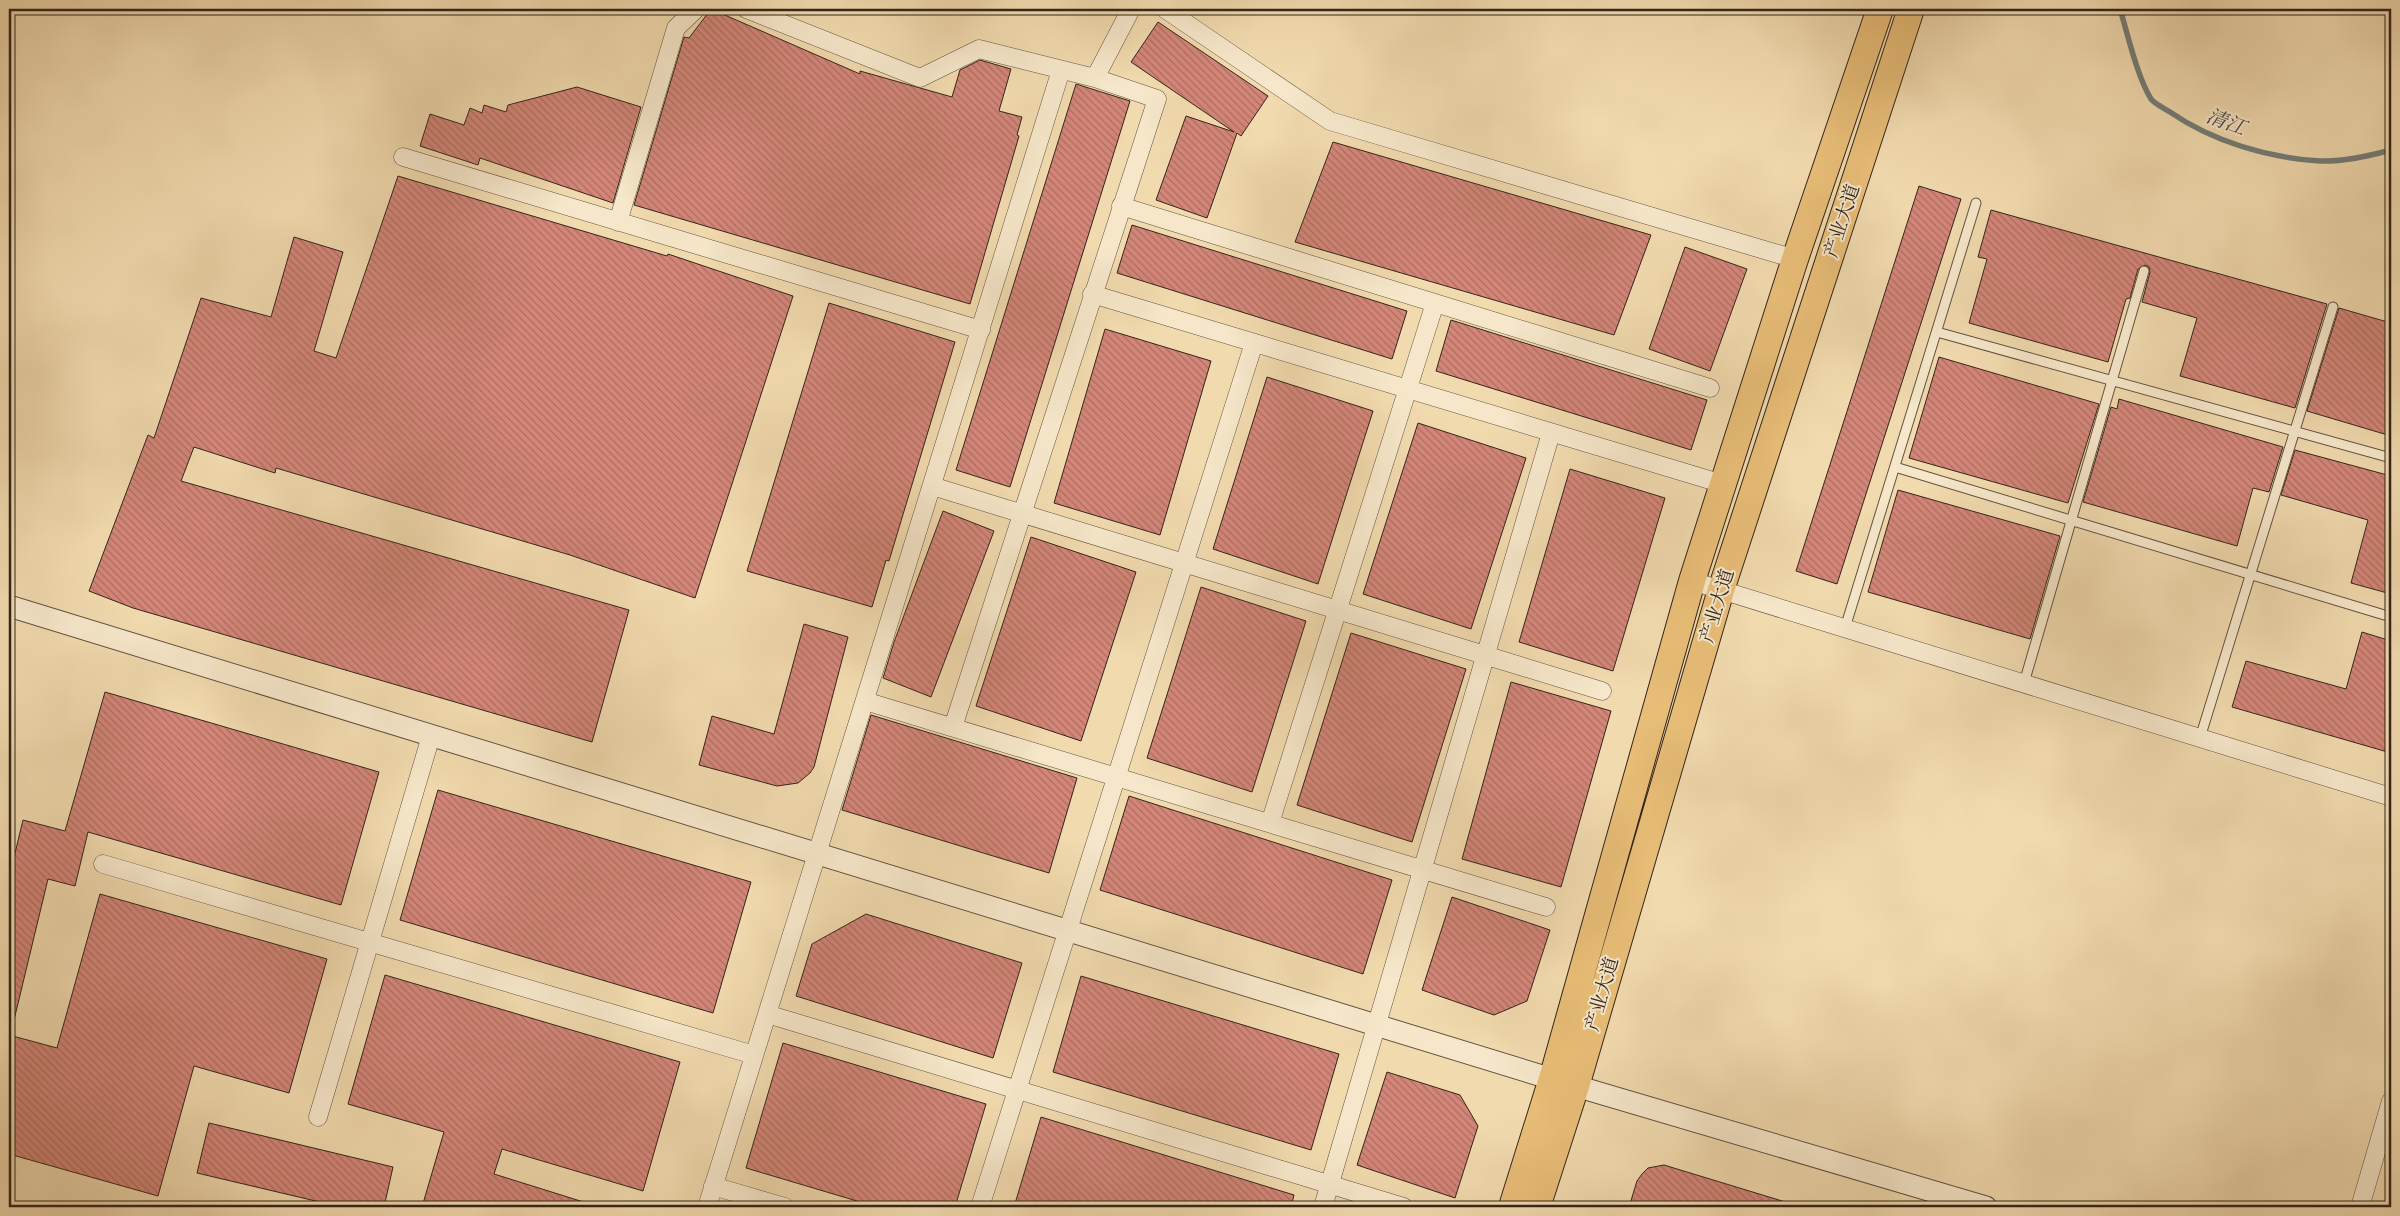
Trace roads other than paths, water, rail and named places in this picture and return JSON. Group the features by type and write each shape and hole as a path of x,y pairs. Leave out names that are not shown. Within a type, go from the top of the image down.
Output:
{"main road":[{"name":"产业大道","path":"1537,1207 1564,1082 1692,581 1795,258 1880,9"},
{"name":"产业大道","path":"1512,1207 1564,1082 1721,590 1911,9"}],"street":[{"path":"618,222 676,28 696,9"},
{"path":"746,9 920,78 979,49 1095,78 1157,99 1092,294 953,727"},
{"path":"1095,78 1131,9"},
{"path":"1165,9 1330,121 1795,258"},
{"path":"707,1207 1061,70"},
{"path":"402,157 981,330"},
{"path":"1122,206 1710,388"},
{"path":"1092,294 1723,484"},
{"path":"1270,823 1435,303"},
{"path":"980,1207 1254,343"},
{"path":"1324,1207 1551,433"},
{"path":"932,486 1602,691"},
{"path":"1692,581 2391,797"},
{"path":"9,606 1564,1082 1986,1207"},
{"path":"865,701 1546,907"},
{"path":"318,1117 431,736"},
{"path":"103,864 754,1055"},
{"path":"767,1014 1404,1207"},
{"path":"2360,1207 2391,1101"},
{"path":"713,1186 785,1207"}],"lane":[{"path":"1845,628 1976,203"},
{"path":"2024,683 2144,271"},
{"path":"2200,738 2333,307"},
{"path":"1937,332 2391,458"},
{"path":"1895,467 2391,617"}],"waterway":[{"name":"清江","path":"2120,9 2137,67 2151,99 2186,122 2241,146 2261,152 2300,159 2338,161 2391,150"}]}
